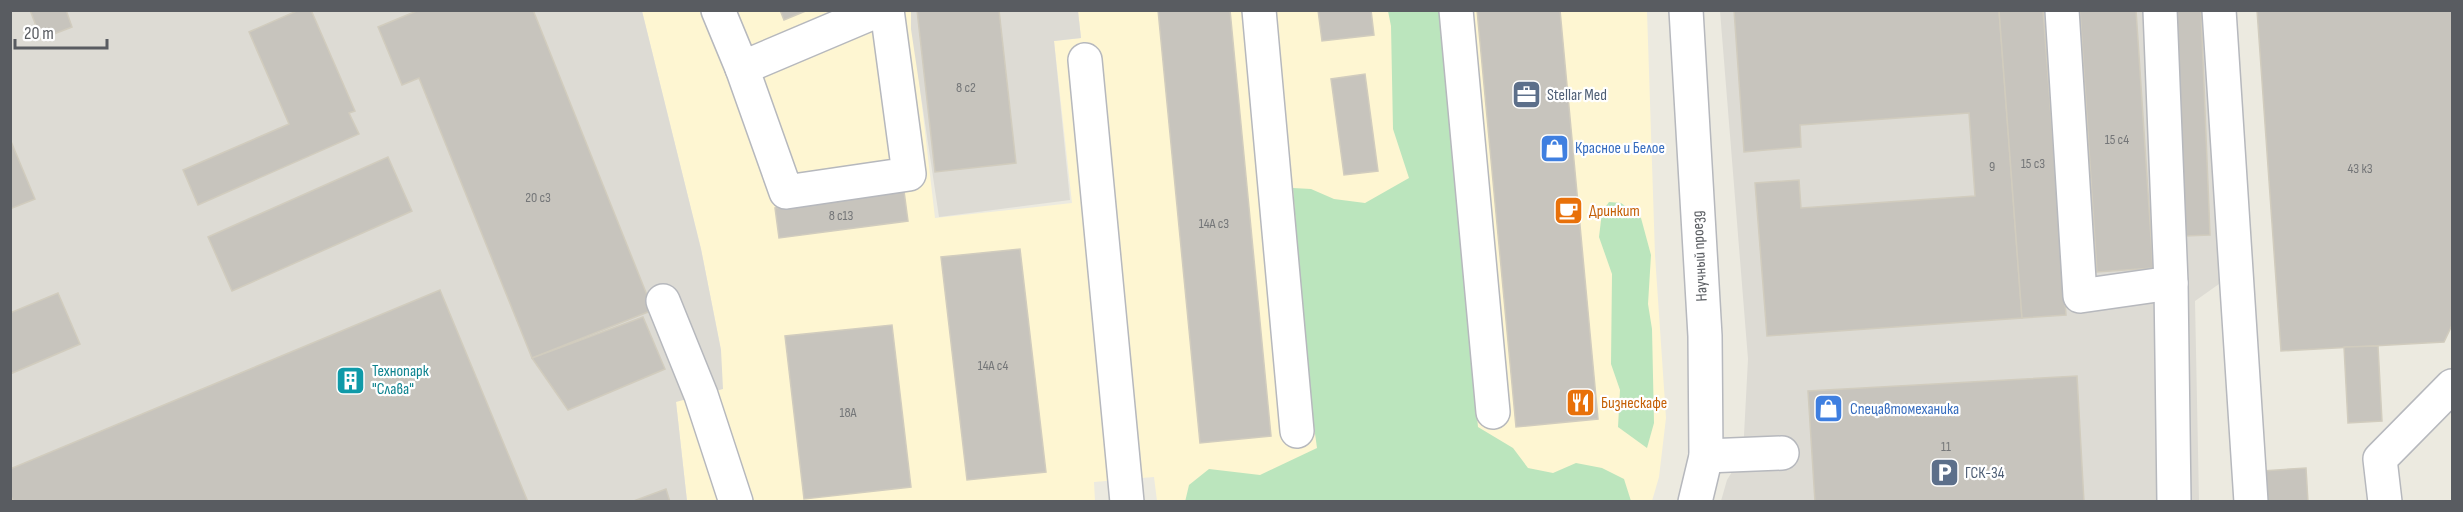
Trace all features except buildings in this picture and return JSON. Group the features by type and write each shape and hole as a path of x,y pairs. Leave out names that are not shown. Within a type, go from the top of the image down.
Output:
{"street":[{"path":"718,10 742,68 786,192 909,174 887,10"},
{"path":"742,68 879,10"},
{"path":"1259,10 1297,431"},
{"path":"1456,10 1493,412"},
{"name":"Научный проезд","path":"1686,10 1705,336 1706,456 1695,501"},
{"path":"2062,10 2080,296 2171,283"},
{"path":"2160,10 2171,283 2174,501"},
{"path":"2219,10 2251,501"},
{"path":"1085,60 1127,501"},
{"path":"663,301 701,395 736,501"},
{"path":"2385,501 2380,459 2452,386"},
{"path":"1706,456 1782,453"}],"shaded area":[{"path":"10,11 642,11 701,249 721,350 723,389 676,402 687,501 11,501"},
{"path":"642,11 911,11 935,218 1072,203 1054,41 1081,38 1078,11 1647,11 1655,255 1666,418 1659,477 1652,501 1157,501 1154,477 1094,482 1095,501 687,501 676,402 721,350 701,249"},
{"path":"911,11 1078,11 1081,38 1054,41 1070,200 939,217 911,29"},
{"path":"1720,11 2232,11 2253,260 2195,301 2199,501 1721,501 1727,480 1743,454 1748,359"}],"green space":[{"path":"1388,11 1445,11 1455,179 1478,427 1513,448 1528,468 1553,473 1576,463 1602,468 1624,479 1631,501 1185,502 1189,485 1209,469 1260,475 1317,448 1309,390 1293,188 1311,189 1334,199 1365,203 1409,178 1393,129 1391,26"},
{"path":"1609,202 1621,203 1641,218 1651,255 1648,304 1652,329 1654,423 1647,448 1618,427 1620,390 1611,364 1612,274 1599,237 1602,212"}],"place":[{"name":"Stellar Med","path":"1526,95"},
{"name":"Красное и Белое","path":"1554,148"},
{"name":"Дринкит","path":"1568,211"},
{"name":"Технопарк \"Слава\"","path":"351,380"},
{"name":"Бизнескафе","path":"1580,403"},
{"name":"Спецавтомеханика","path":"1829,409"},
{"name":"ГСК-34","path":"1944,473"}]}
